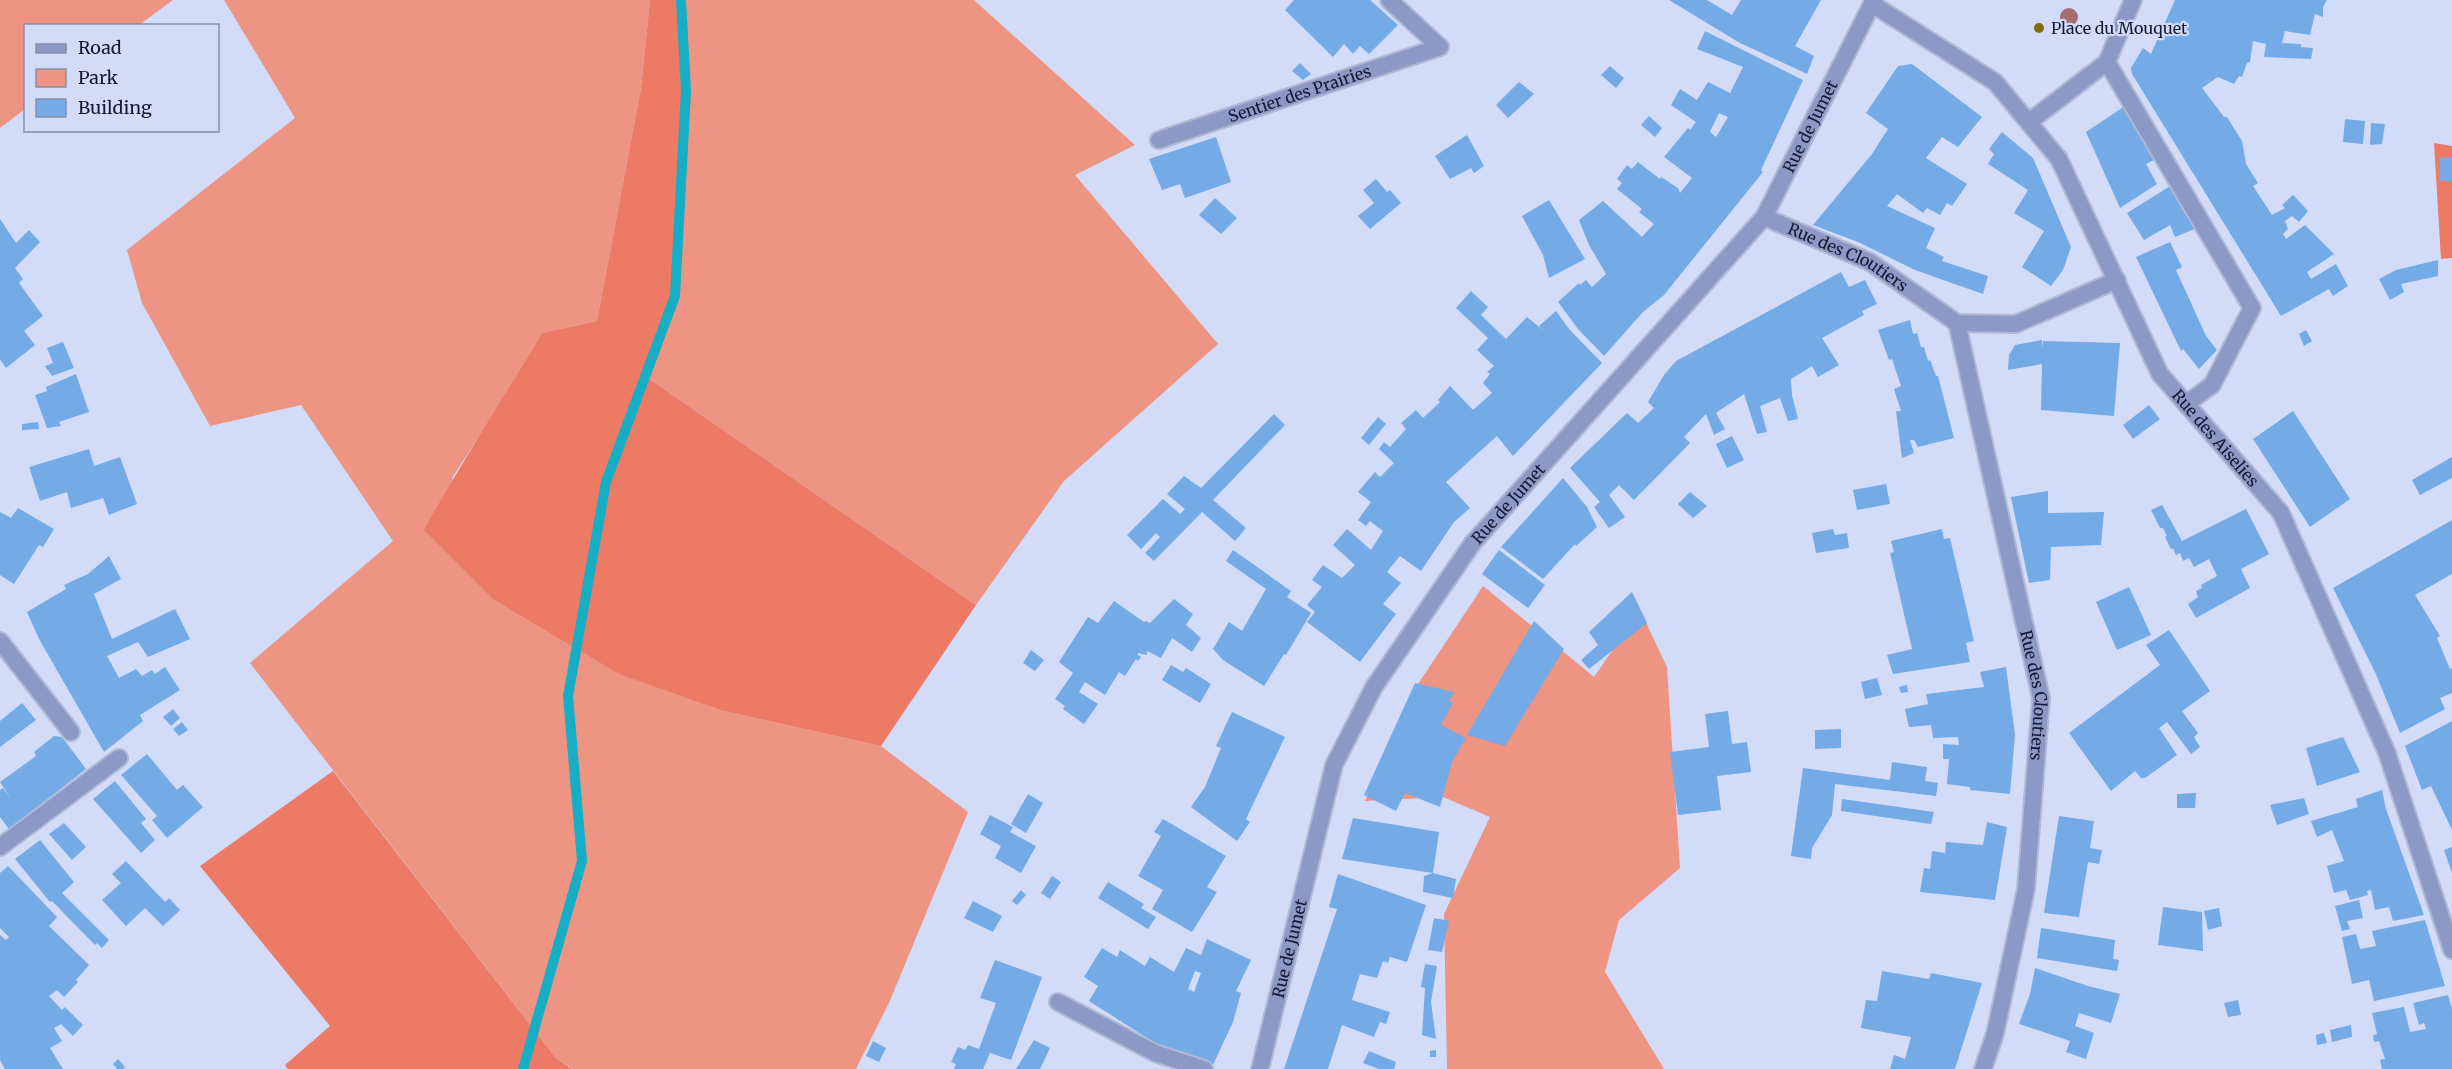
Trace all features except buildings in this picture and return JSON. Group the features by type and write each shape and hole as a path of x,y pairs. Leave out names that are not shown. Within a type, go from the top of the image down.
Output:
{"street":[{"name":"Sentier des Prairies","path":"1159,140 1440,47 1389,0"},
{"path":"2029,122 2107,62 2133,0"},
{"name":"Rue des Aiselies","path":"1873,2 1995,82 2059,159 2160,374 2281,513 2387,753 2452,950"},
{"name":"Rue de Jumet","path":"1260,1069 1334,765 1374,687 1472,544 1764,218 1873,2"},
{"path":"2107,62 2252,308 2212,385 2186,404"},
{"name":"Rue des Cloutiers","path":"1764,218 1870,262 1957,323 2041,698 2026,889 1995,1034 1983,1069"},
{"path":"1957,323 2016,324 2117,280"},
{"path":"0,642 71,732"},
{"path":"0,847 119,758"},
{"path":"1058,1002 1155,1053 1204,1069"}],"green space":[{"path":"0,0 173,0 140,24 24,24 24,110 0,128"},
{"path":"224,0 650,0 641,88 597,321 542,333 452,478 494,599 724,711 881,746 968,812 889,1003 856,1069 573,1069 556,1058 250,663 393,541 301,405 210,426 142,303 127,250 295,118"},
{"path":"681,0 974,0 1135,145 1075,175 1218,344 1064,481 976,605 645,376 675,296 686,91"},
{"path":"1483,586 1594,677 1640,610 1667,667 1680,868 1619,920 1605,972 1664,1069 1447,1069 1444,914 1490,817 1443,797 1365,801 1412,693"}],"shaded area":[{"path":"650,0 681,0 686,91 675,296 645,376 976,605 881,746 724,711 619,674 493,599 424,530 542,333 597,321 641,88"},
{"path":"2434,143 2452,146 2452,258 2441,259"},
{"path":"333,771 556,1058 572,1069 288,1069 285,1065 330,1026 200,866"}],"waterway":[{"path":"523,1069 582,861 568,696 606,482 675,296 686,91 681,0"}],"place":[{"name":"Place du Mouquet","path":"2039,28"}]}
